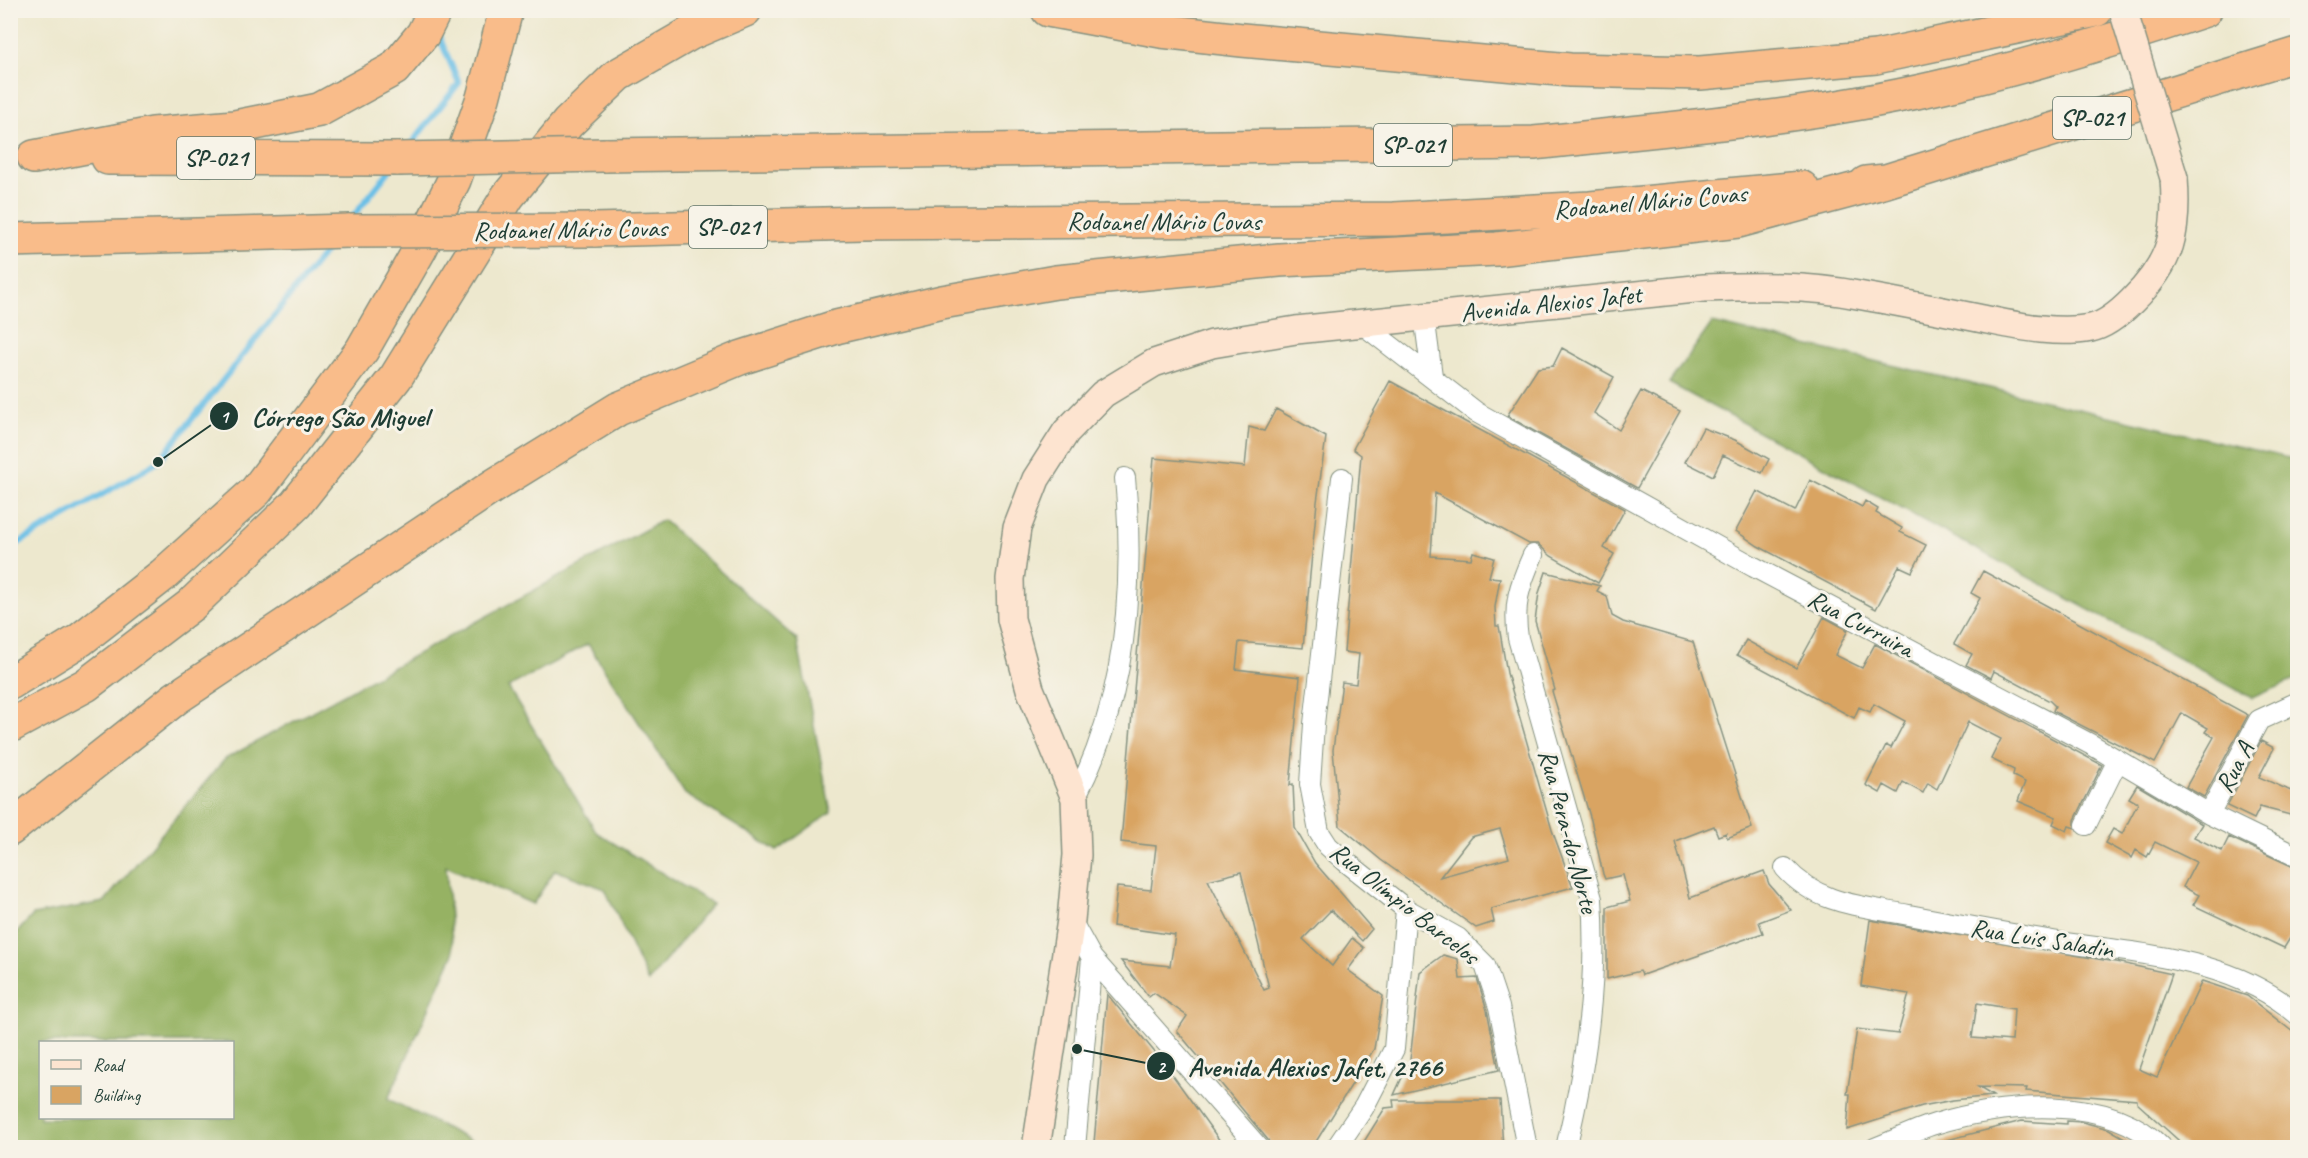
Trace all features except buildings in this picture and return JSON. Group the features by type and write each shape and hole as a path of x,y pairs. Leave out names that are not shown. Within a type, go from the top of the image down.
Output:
{"highway":[{"path":"22,158 153,134 235,127 319,110 394,69 423,34 435,10"},
{"path":"10,683 80,640 163,575 256,491 362,350 420,249 453,180 483,98 506,10"},
{"path":"10,726 86,685 191,605 296,504 396,377 508,196 568,123 618,75 691,33 745,10"},
{"path":"1048,10 1161,31 1242,40 1570,70 1700,73 1876,57 2096,10"},
{"path":"1161,10 1242,40"},
{"name":"SP-021","path":"22,158 398,159 1534,143 1681,128 1933,89 2092,48 2205,10"},
{"name":"Rodoanel Mário Covas","path":"10,240 350,231 594,230 863,223 1394,219 1590,208 1886,181 2298,54"},
{"path":"10,830 176,699 495,485 618,409 740,358 836,327 932,304 1056,282 1279,260 1497,249 1738,221 1886,181"}],"main road":[{"name":"Avenida Alexios Jafet","path":"1036,1148 1071,920 1077,855 1075,798 1030,689 1011,619 1010,579 1017,528 1036,479 1066,432 1103,394 1154,363 1212,344 1424,315 1704,288 1767,285 1854,294 2017,325 2062,330 2093,328 2120,312 2152,281 2171,243 2176,215 2174,178 2123,10"}],"street":[{"path":"1424,315 1432,376"},
{"name":"Rua Curruira","path":"1361,323 1432,376 1449,393 1503,427 1769,575 2118,760 2209,814 2298,857"},
{"name":"Avenida Alexios Jafet","path":"1075,798 1100,744 1122,649 1129,581 1130,528 1125,478"},
{"name":"Rua Olímpio Barcelos","path":"1342,478 1314,724 1310,783 1319,831 1328,846 1406,909 1458,938 1485,965 1499,1007 1527,1148"},
{"name":"Rua Pera-do-Norte","path":"1533,555 1522,578 1514,611 1518,638 1592,899 1595,939 1592,1014 1566,1148"},
{"name":"Rua A","path":"2209,814 2259,720 2298,702"},
{"path":"2086,825 2118,760"},
{"name":"Rua Luis Saladin","path":"1785,868 1800,884 1824,897 1970,927 2205,966 2271,995 2298,1015"},
{"path":"1336,1148 1364,1107 1394,1049 1406,909"},
{"path":"1071,920 1092,958 1259,1148"},
{"path":"1076,1148 1092,958"},
{"path":"1875,1148 1934,1124 1989,1112 2061,1107 2102,1114 2123,1121 2162,1148"}],"green space":[{"path":"1712,323 2297,460 2297,679 2252,698 1669,383"},
{"path":"663,520 797,640 831,812 777,851 685,794 588,644 508,687 597,833 712,904 648,982 605,889 555,870 533,904 446,866 453,955 388,1099 483,1147 11,1147 11,939 33,915 104,902 225,759"}],"waterway":[{"path":"407,149 459,83 437,32"},
{"path":"351,219 389,171"},
{"path":"10,548 158,462 331,244"}],"place":[{"name":"Córrego São Miguel","path":"158,462"},
{"name":"Avenida Alexios Jafet, 2766","path":"1077,1049"}]}
